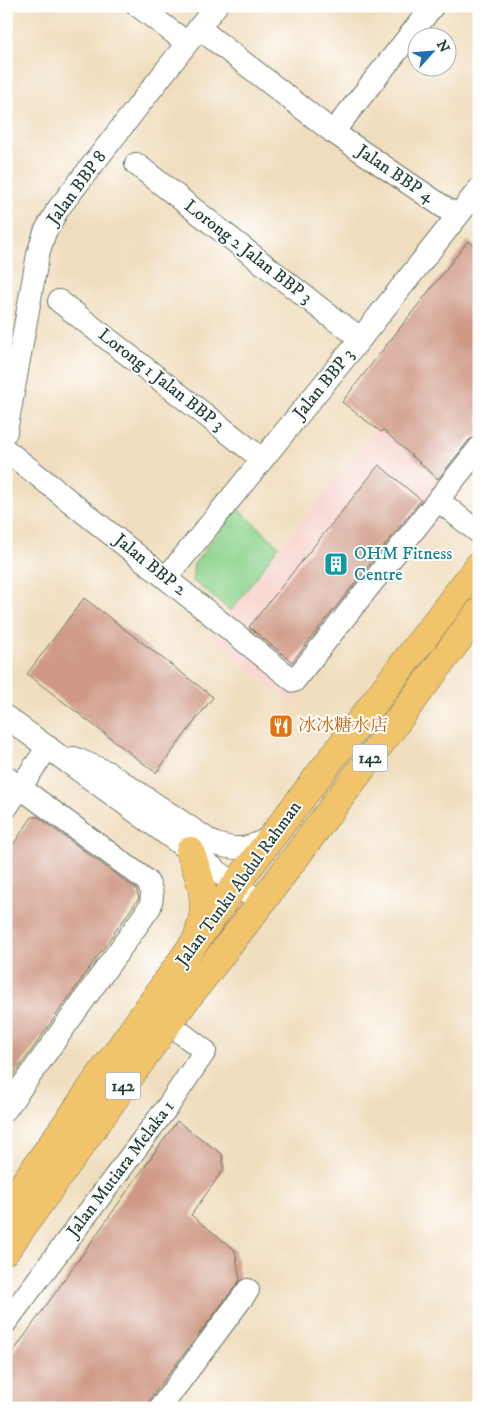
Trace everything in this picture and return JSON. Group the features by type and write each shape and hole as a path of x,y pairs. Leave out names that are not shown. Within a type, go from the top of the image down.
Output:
{"main road":[{"name":"Jalan Tunku Abdul Rahman","path":"6,1209 193,948 236,884 277,833 348,735 479,565"},
{"name":"Jalan Tunku Abdul Rahman","path":"6,1250 168,1024 261,904 479,612"},
{"path":"190,851 204,890 205,909 193,948"}],"street":[{"name":"Jalan BBP 4","path":"138,6 193,36 457,216"},
{"name":"Jalan BBP 8","path":"6,432 38,254 45,232 58,209 216,6"},
{"path":"333,132 433,6"},
{"name":"Lorong 2 Jalan BBP 3","path":"136,164 335,320 361,338"},
{"name":"Jalan BBP 3","path":"167,578 479,189"},
{"name":"Lorong 1 Jalan BBP 3","path":"59,301 262,459"},
{"path":"479,448 438,500 479,534"},
{"name":"Jalan BBP 2","path":"6,450 294,681 438,500"},
{"path":"6,717 261,904"},
{"path":"48,748 107,772 213,843 228,849 244,849 258,844 277,833"},
{"path":"6,808 13,782 48,748"},
{"path":"6,1109 150,907 153,897 152,888 146,880 13,782"},
{"name":"Jalan Mutiara Melaka 1","path":"6,1322 168,1106 205,1051 168,1024"},
{"path":"160,1408 248,1290"}],"shaded area":[{"path":"479,301 479,471 292,704 209,636"}],"green space":[{"path":"237,508 279,546 231,611 192,580 194,564"}],"building":[{"path":"468,241 479,249 479,435 469,440 438,479 383,430 381,432 342,402"},
{"name":"OHM Fitness Centre","path":"379,465 421,500 292,662 249,627"},
{"path":"84,598 213,697 156,773 27,674"},
{"path":"32,817 38,817 136,889 139,898 6,1086 6,855"},
{"path":"177,1121 222,1154 224,1169 191,1215 235,1250 240,1280 149,1400 147,1408 6,1408 6,1362"}],"place":[{"name":"OHM Fitness Centre","path":"336,564"},
{"name":"冰冰糖水店","path":"281,726"}]}
